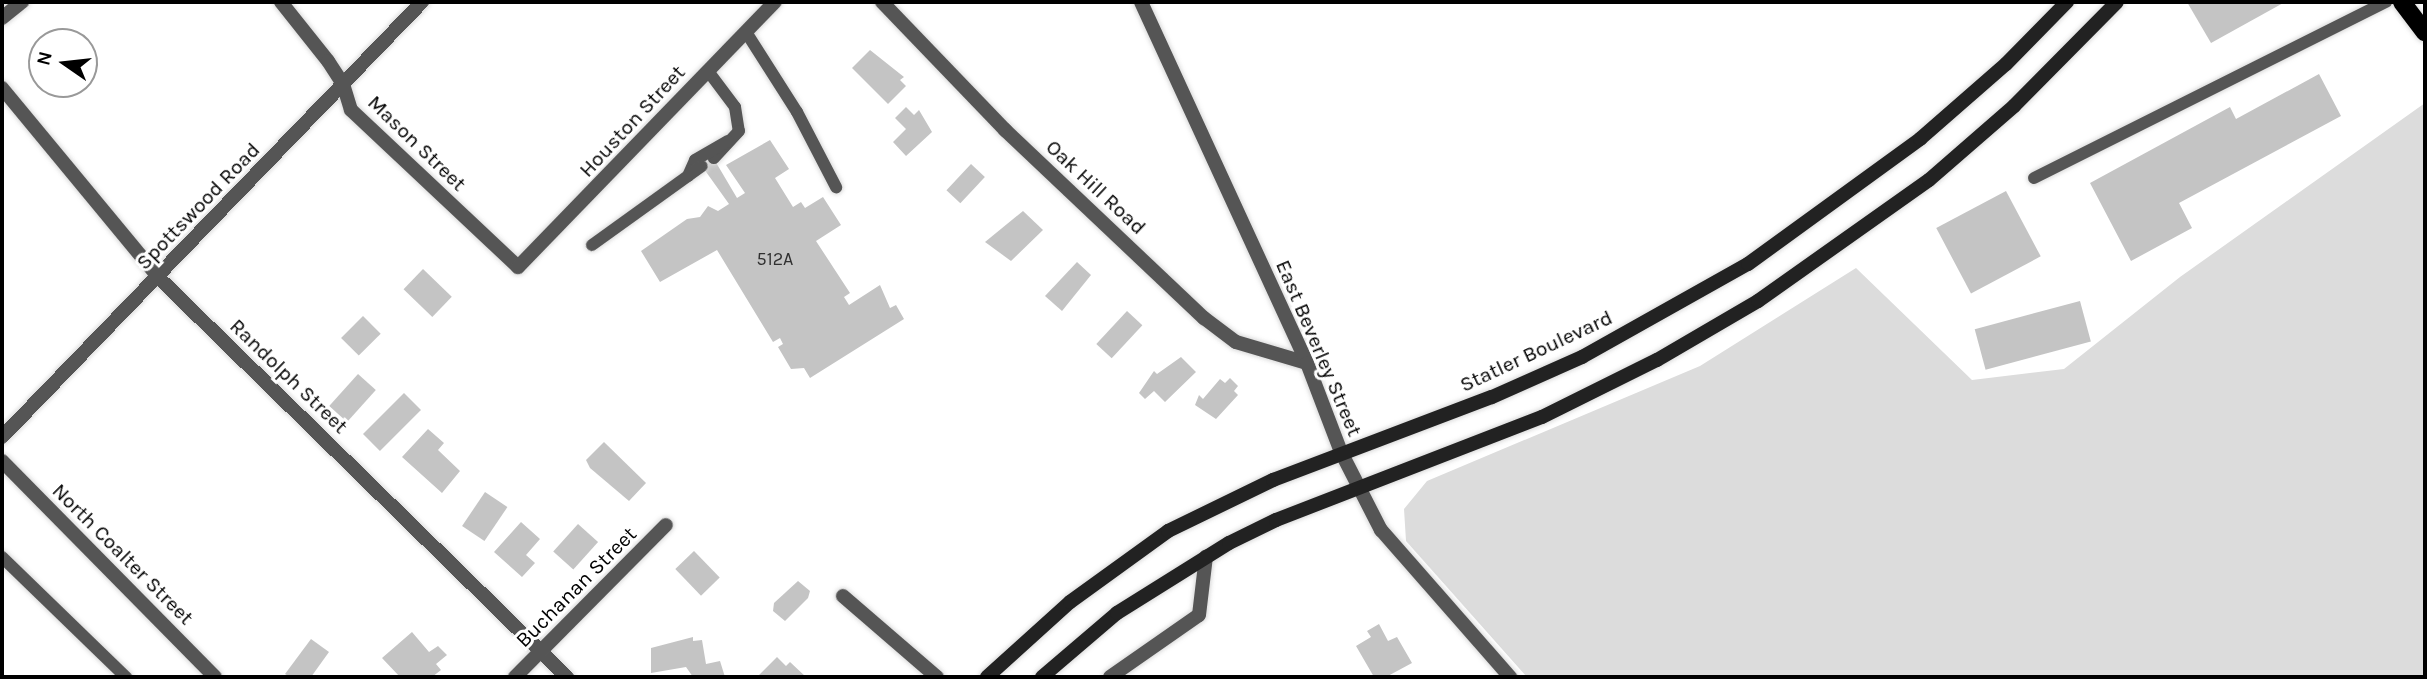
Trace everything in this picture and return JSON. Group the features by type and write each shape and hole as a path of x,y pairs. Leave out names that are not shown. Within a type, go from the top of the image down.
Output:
{"main road":[{"name":"Statler Boulevard","path":"987,677 1070,602 1168,531 1341,452 1479,402 1583,357 1748,264 1837,204 1945,118 2067,2"},
{"path":"1042,677 1117,613 1206,556 1276,520 1576,401 1758,301 1856,236 1937,173 2032,89 2117,2"},
{"path":"2402,2 2425,32"}],"street":[{"path":"2,18 22,2"},
{"name":"Mason Street","path":"281,2 343,84 351,110 518,267"},
{"name":"Spottswood Road","path":"2,437 159,278 422,2"},
{"name":"Houston Street","path":"518,267 775,2"},
{"name":"Oak Hill Road","path":"882,2 1005,130 1204,318 1236,342 1307,363"},
{"name":"East Beverley Street","path":"1141,2 1307,363 1341,452 1388,540 1510,677"},
{"name":"Randolph Street","path":"2,88 159,278 566,677"},
{"name":"North Coalter Street","path":"2,461 215,677"},
{"name":"Buchanan Street","path":"515,677 666,525"},
{"path":"1110,677 1199,615 1206,556"},
{"path":"843,596 937,677"}],"lane":[{"path":"2034,178 2386,2"},
{"path":"746,32 797,112 836,187"},
{"path":"708,71 735,107 738,131 714,158"},
{"path":"688,176 695,160 717,144 730,141"},
{"path":"592,245 702,166"},
{"path":"2,557 126,677"}],"shaded area":[{"path":"2425,103 2425,677 1527,677 1406,541 1404,509 1427,481 1700,366 1856,268 1972,380 2064,369 2180,277"}],"building":[{"path":"2187,2 2285,2 2211,43"},
{"path":"870,50 904,77 900,80 906,86 888,104 852,68"},
{"path":"2319,74 2341,116 2179,203 2192,228 2131,261 2090,183 2230,107 2236,119"},
{"path":"906,107 914,115 919,110 932,132 906,156 893,142 906,129 895,118"},
{"path":"770,140 789,169 775,178 793,207 801,202 805,208 823,197 841,225 816,241 850,293 844,297 849,305 880,285 890,308 896,305 904,319 810,378 804,368 791,369 778,347 783,344 780,338 773,342 717,250 660,282 641,251 687,219 700,217 708,206 718,211 729,204 699,162 711,154 737,198 745,193 726,165"},
{"path":"971,164 985,177 960,203 946,190"},
{"path":"2006,191 2041,256 1971,293 1936,228"},
{"path":"1023,211 1043,230 1011,261 985,242"},
{"path":"1077,262 1091,275 1062,311 1045,296"},
{"path":"423,269 452,297 432,317 404,289"},
{"path":"2080,301 2091,342 1986,370 1975,329"},
{"path":"1127,311 1142,325 1112,358 1096,344"},
{"path":"363,316 381,334 359,356 341,338"},
{"path":"1181,357 1196,372 1165,402 1154,391 1145,399 1139,393 1154,371 1157,374"},
{"path":"358,374 376,390 347,422 329,406"},
{"path":"1230,378 1238,386 1234,391 1238,395 1216,419 1195,405 1199,395 1203,399 1220,379 1225,383"},
{"path":"404,393 421,410 380,451 363,434"},
{"path":"428,429 444,443 438,450 460,471 442,493 402,457"},
{"path":"604,442 646,483 629,501 590,468 586,460"},
{"path":"485,492 507,507 484,541 462,526"},
{"path":"521,522 540,539 526,555 535,563 522,577 494,552"},
{"path":"578,524 598,542 573,570 553,551"},
{"path":"694,551 720,578 701,596 675,569"},
{"path":"798,581 810,591 808,598 785,621 773,611 774,603"},
{"path":"1379,624 1388,641 1397,637 1412,663 1386,677 1374,677 1356,646 1371,637 1367,631"},
{"path":"412,632 429,652 438,646 447,655 436,664 441,670 432,677 400,677 382,658"},
{"path":"693,637 693,641 702,640 706,664 720,661 725,677 693,677 686,667 651,673 651,648"},
{"path":"311,639 329,652 311,677 290,677 285,674"},
{"path":"777,657 786,666 790,662 806,677 757,677"}]}
